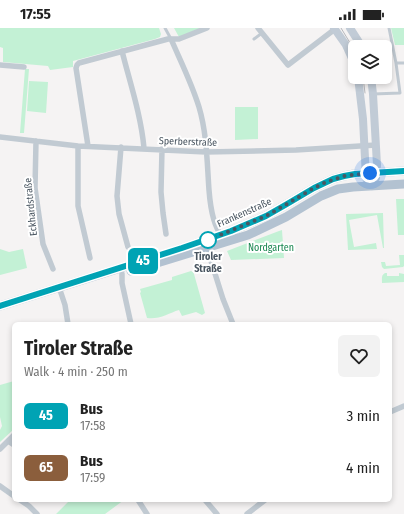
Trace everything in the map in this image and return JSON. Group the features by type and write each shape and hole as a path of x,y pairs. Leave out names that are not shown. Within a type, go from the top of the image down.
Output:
{"main road":[{"path":"334,28 348,49"},
{"path":"350,28 358,40"},
{"path":"359,84 362,108 366,181 372,186 377,172 372,84"},
{"path":"362,108 374,108"},
{"name":"Frankenstraße","path":"0,306 122,274 205,245 221,235 266,216 311,189 339,177 404,170"},
{"name":"Frankenstraße","path":"0,312 60,290 205,245 228,242 248,235 290,215 317,198 342,188 404,184"},
{"path":"311,189 316,191 317,198"}],"street":[{"path":"88,146 76,68 79,63 168,39 179,39 207,28"},
{"path":"260,30 288,65 334,28"},
{"path":"171,40 199,107 205,133 210,202 221,235 228,242"},
{"path":"122,51 143,135 144,148"},
{"path":"0,65 24,67"},
{"name":"Sperberstraße","path":"0,137 78,146 206,152 296,150 376,145"},
{"name":"Eckhardstraße","path":"36,141 35,188 43,244 53,269"},
{"path":"78,146 78,206 90,258"},
{"path":"121,147 117,196 119,214 128,247"},
{"path":"162,150 161,192 166,234"},
{"path":"205,245 231,322"},
{"path":"122,274 122,283 130,322"},
{"path":"60,290 65,305 68,322"},
{"path":"392,411 404,406"},
{"path":"0,449 12,437"},
{"path":"8,441 12,444"},
{"path":"0,486 12,495"},
{"path":"23,502 37,514"},
{"path":"139,502 147,514"},
{"path":"207,502 217,514"},
{"path":"247,514 262,502"}],"lane":[{"path":"165,28 171,40"},
{"path":"373,94 402,93 389,28"},
{"path":"254,39 260,30"},
{"path":"396,63 404,63"}],"green space":[{"path":"0,28 159,28 161,34 160,37 155,39 73,61 73,67 50,70 48,66 3,62 3,48 0,47"},
{"path":"174,28 201,28 179,37"},
{"path":"391,28 404,28 404,45 395,45"},
{"path":"25,69 29,69 24,133 20,133"},
{"path":"29,81 48,82 46,113 27,111"},
{"path":"235,107 258,107 258,139 235,140"},
{"path":"396,199 404,199 404,235 398,235"},
{"path":"383,213 384,248 377,215 349,220 354,247 376,243 377,249 348,250 346,214"},
{"name":"Nordgarten","path":"282,230 284,258 231,260 227,251"},
{"path":"0,249 9,252 23,249 27,268 0,275"},
{"path":"399,255 404,255 403,267 384,269 382,267 381,262 385,262 386,266 400,265"},
{"path":"191,271 194,274 205,313 202,315 196,312 182,316 179,310 160,317 147,318 140,289 172,280 172,277"},
{"path":"387,273 387,276 399,276 399,273 404,274 404,282 382,283 382,276"},
{"path":"12,382 12,431 0,442 0,430 2,426 0,417 0,385"},
{"path":"68,502 121,502 105,514 56,514"}],"tram line":[{"path":"341,28 348,40"},
{"path":"364,84 365,93"}],"bus line":[{"name":"45","path":"0,306 231,231 266,216 314,188 333,179 355,174 404,171"}],"place":[{"name":"Tiroler Straße","path":"208,240"}],"route":[{"path":"208,240 266,216 314,188 333,179 355,174 370,173"}]}
